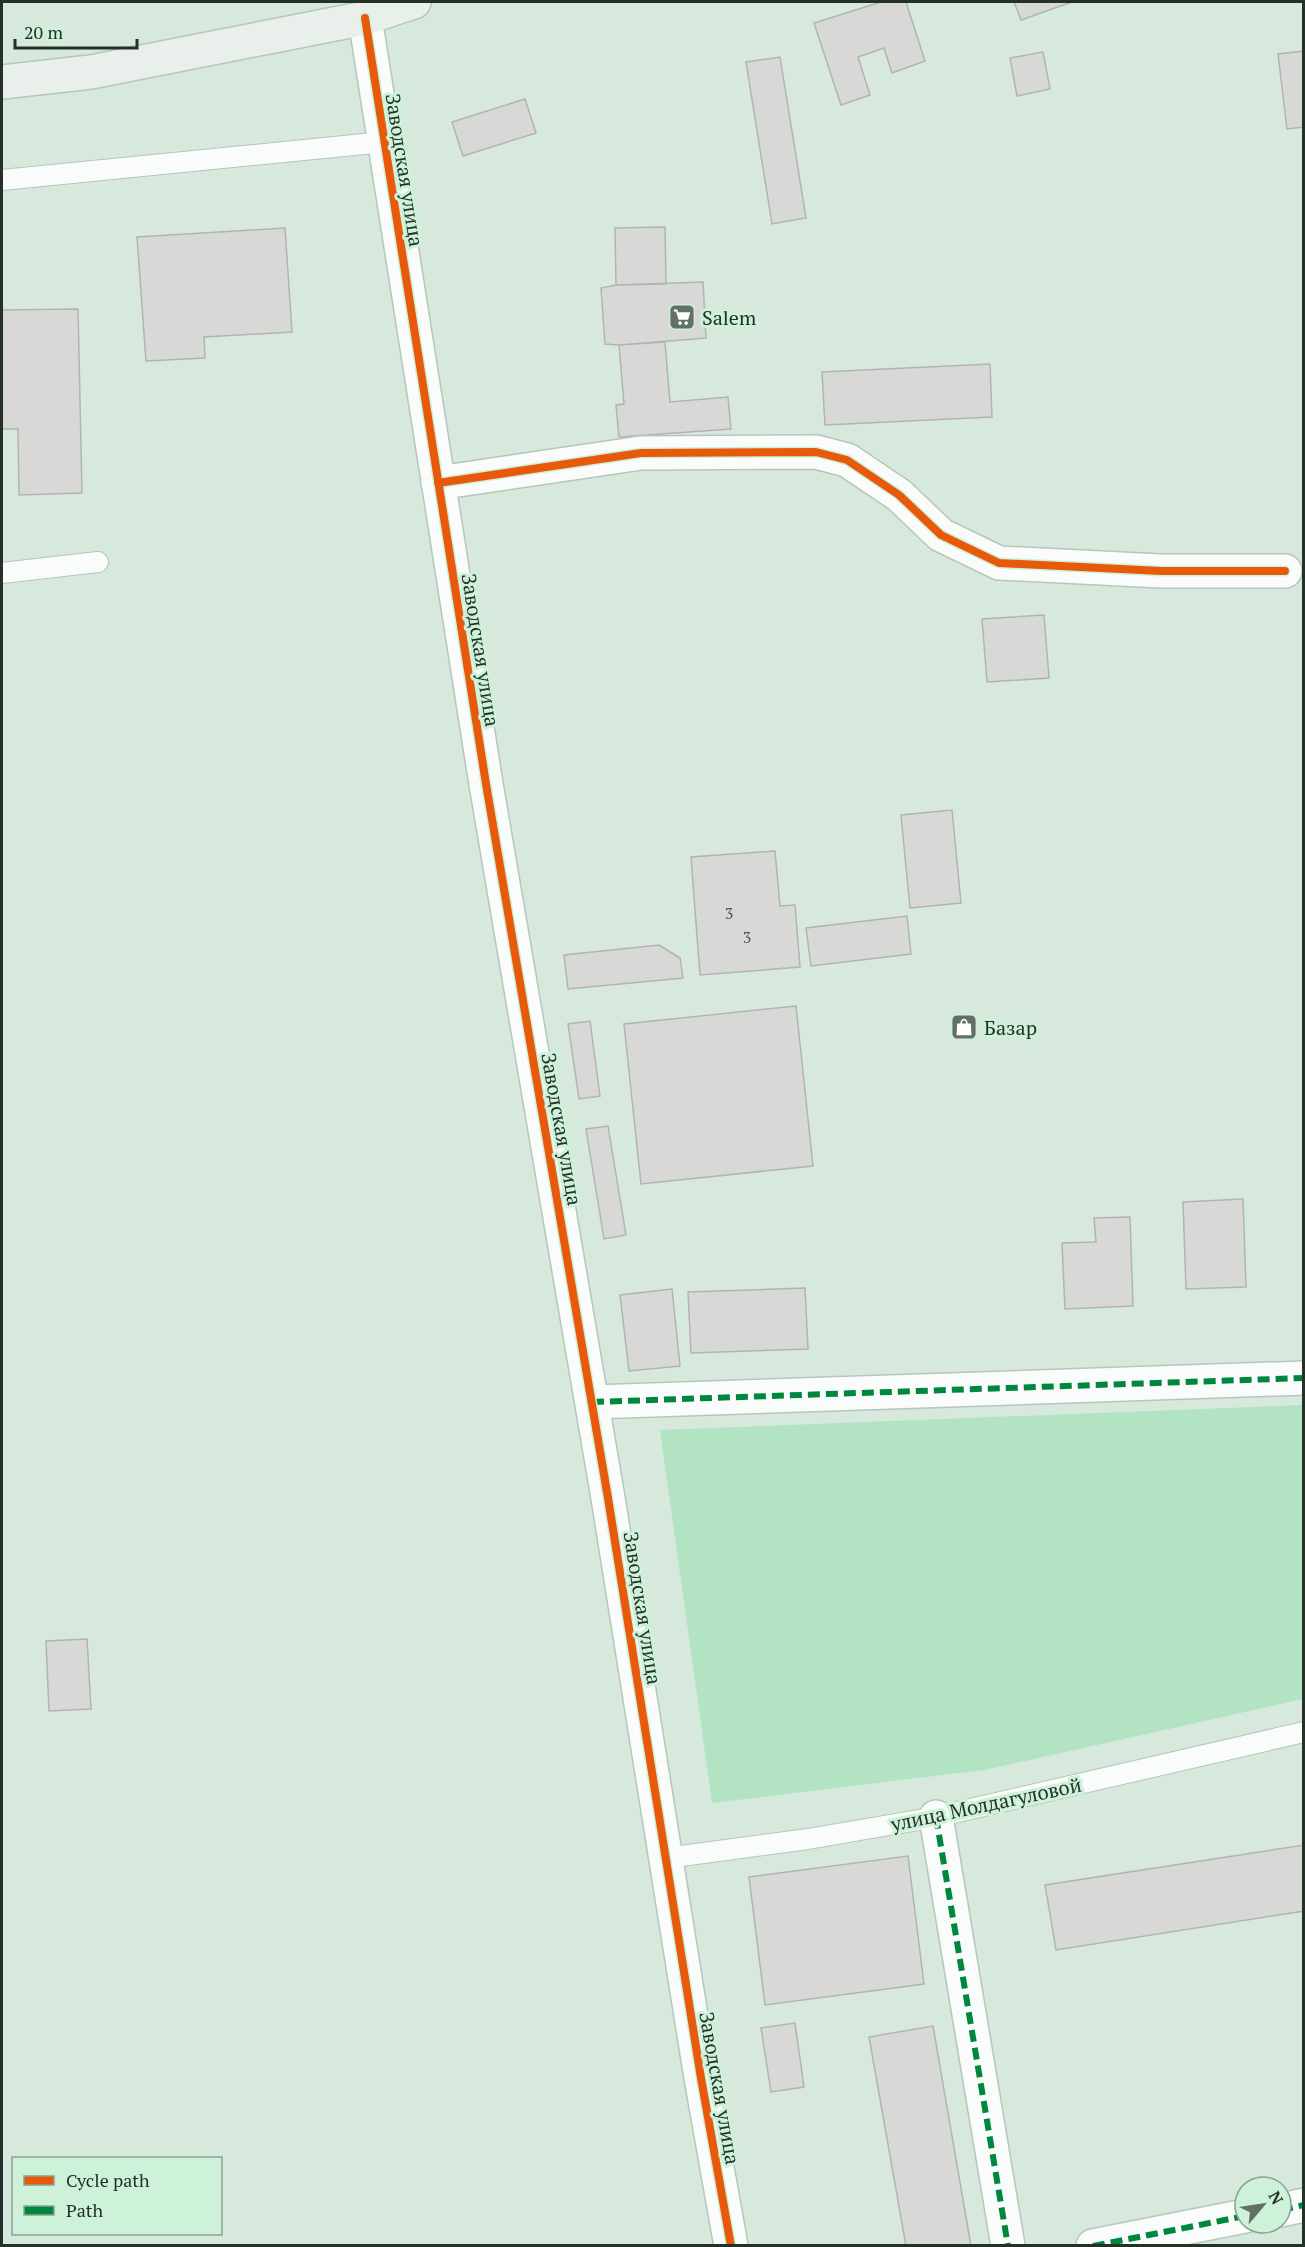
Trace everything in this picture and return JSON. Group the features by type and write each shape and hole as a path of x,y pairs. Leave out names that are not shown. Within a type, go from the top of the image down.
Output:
{"main road":[{"path":"2,82 91,72 364,18 414,2"}],"street":[{"name":"Заводская улица","path":"364,18 486,784 592,1402 730,2246"},
{"path":"438,483 641,453 816,452 847,460 899,495 941,536 999,563 1161,571 1286,571"},
{"path":"592,1402 1304,1378"},
{"path":"936,1817 1008,2246"},
{"path":"1093,2246 1233,2218"}],"lane":[{"path":"2,180 384,142"},
{"path":"2,573 99,562"},
{"name":"улица Молдагуловой","path":"666,1858 808,1839 936,1817 1304,1732"}],"green space":[{"path":"1303,1405 1303,1699 984,1770 712,1803 660,1430"}],"building":[{"path":"881,2 906,2 925,61 892,73 884,48 858,57 870,95 841,105 814,23"},
{"path":"1014,2 1072,2 1021,20"},
{"path":"1304,51 1304,127 1287,129 1278,54"},
{"path":"1043,52 1050,89 1017,96 1010,58"},
{"path":"780,57 806,218 772,224 746,62"},
{"path":"525,99 536,133 463,156 452,122"},
{"path":"665,227 666,284 616,285 615,228"},
{"path":"285,228 292,332 204,337 205,358 146,361 137,237"},
{"path":"703,282 706,338 619,345 605,344 601,288 616,285"},
{"path":"78,309 82,493 19,495 18,429 2,429 2,310"},
{"path":"665,342 670,402 728,397 731,429 619,437 616,405 624,404 619,345"},
{"path":"990,364 992,417 825,425 822,372"},
{"path":"1044,615 1049,678 987,682 982,619"},
{"path":"952,810 961,903 910,908 901,815"},
{"path":"775,851 780,906 795,905 800,967 700,975 691,857"},
{"path":"907,916 911,954 811,966 806,928"},
{"path":"659,945 680,958 683,978 568,989 564,955"},
{"path":"796,1006 813,1166 641,1184 624,1024"},
{"path":"590,1021 600,1096 579,1099 568,1024"},
{"path":"608,1126 626,1235 604,1239 586,1129"},
{"path":"1243,1199 1246,1287 1186,1289 1183,1202"},
{"path":"1130,1217 1133,1306 1065,1309 1062,1243 1096,1242 1094,1218"},
{"path":"805,1288 808,1349 691,1353 688,1292"},
{"path":"672,1289 680,1366 629,1371 620,1295"},
{"path":"87,1639 91,1709 49,1711 46,1641"},
{"path":"1304,1845 1304,1911 1056,1950 1045,1885"},
{"path":"908,1856 924,1984 765,2005 749,1877"},
{"path":"795,2023 804,2087 771,2092 761,2028"},
{"path":"933,2026 971,2246 906,2246 869,2037"}],"marked path":[{"path":"592,1402 1304,1378"},
{"path":"936,1817 1008,2246"},
{"path":"1293,2207 1304,2205"},
{"path":"1093,2246 1233,2218"}],"cycle path":[{"path":"365,18 486,784 608,1498 701,2078 731,2246"},
{"path":"438,483 641,453 816,452 847,460 899,495 941,535 999,563 1161,571 1285,571"}],"place":[{"name":"Salem","path":"682,317"},
{"name":"Базар","path":"964,1027"}]}
